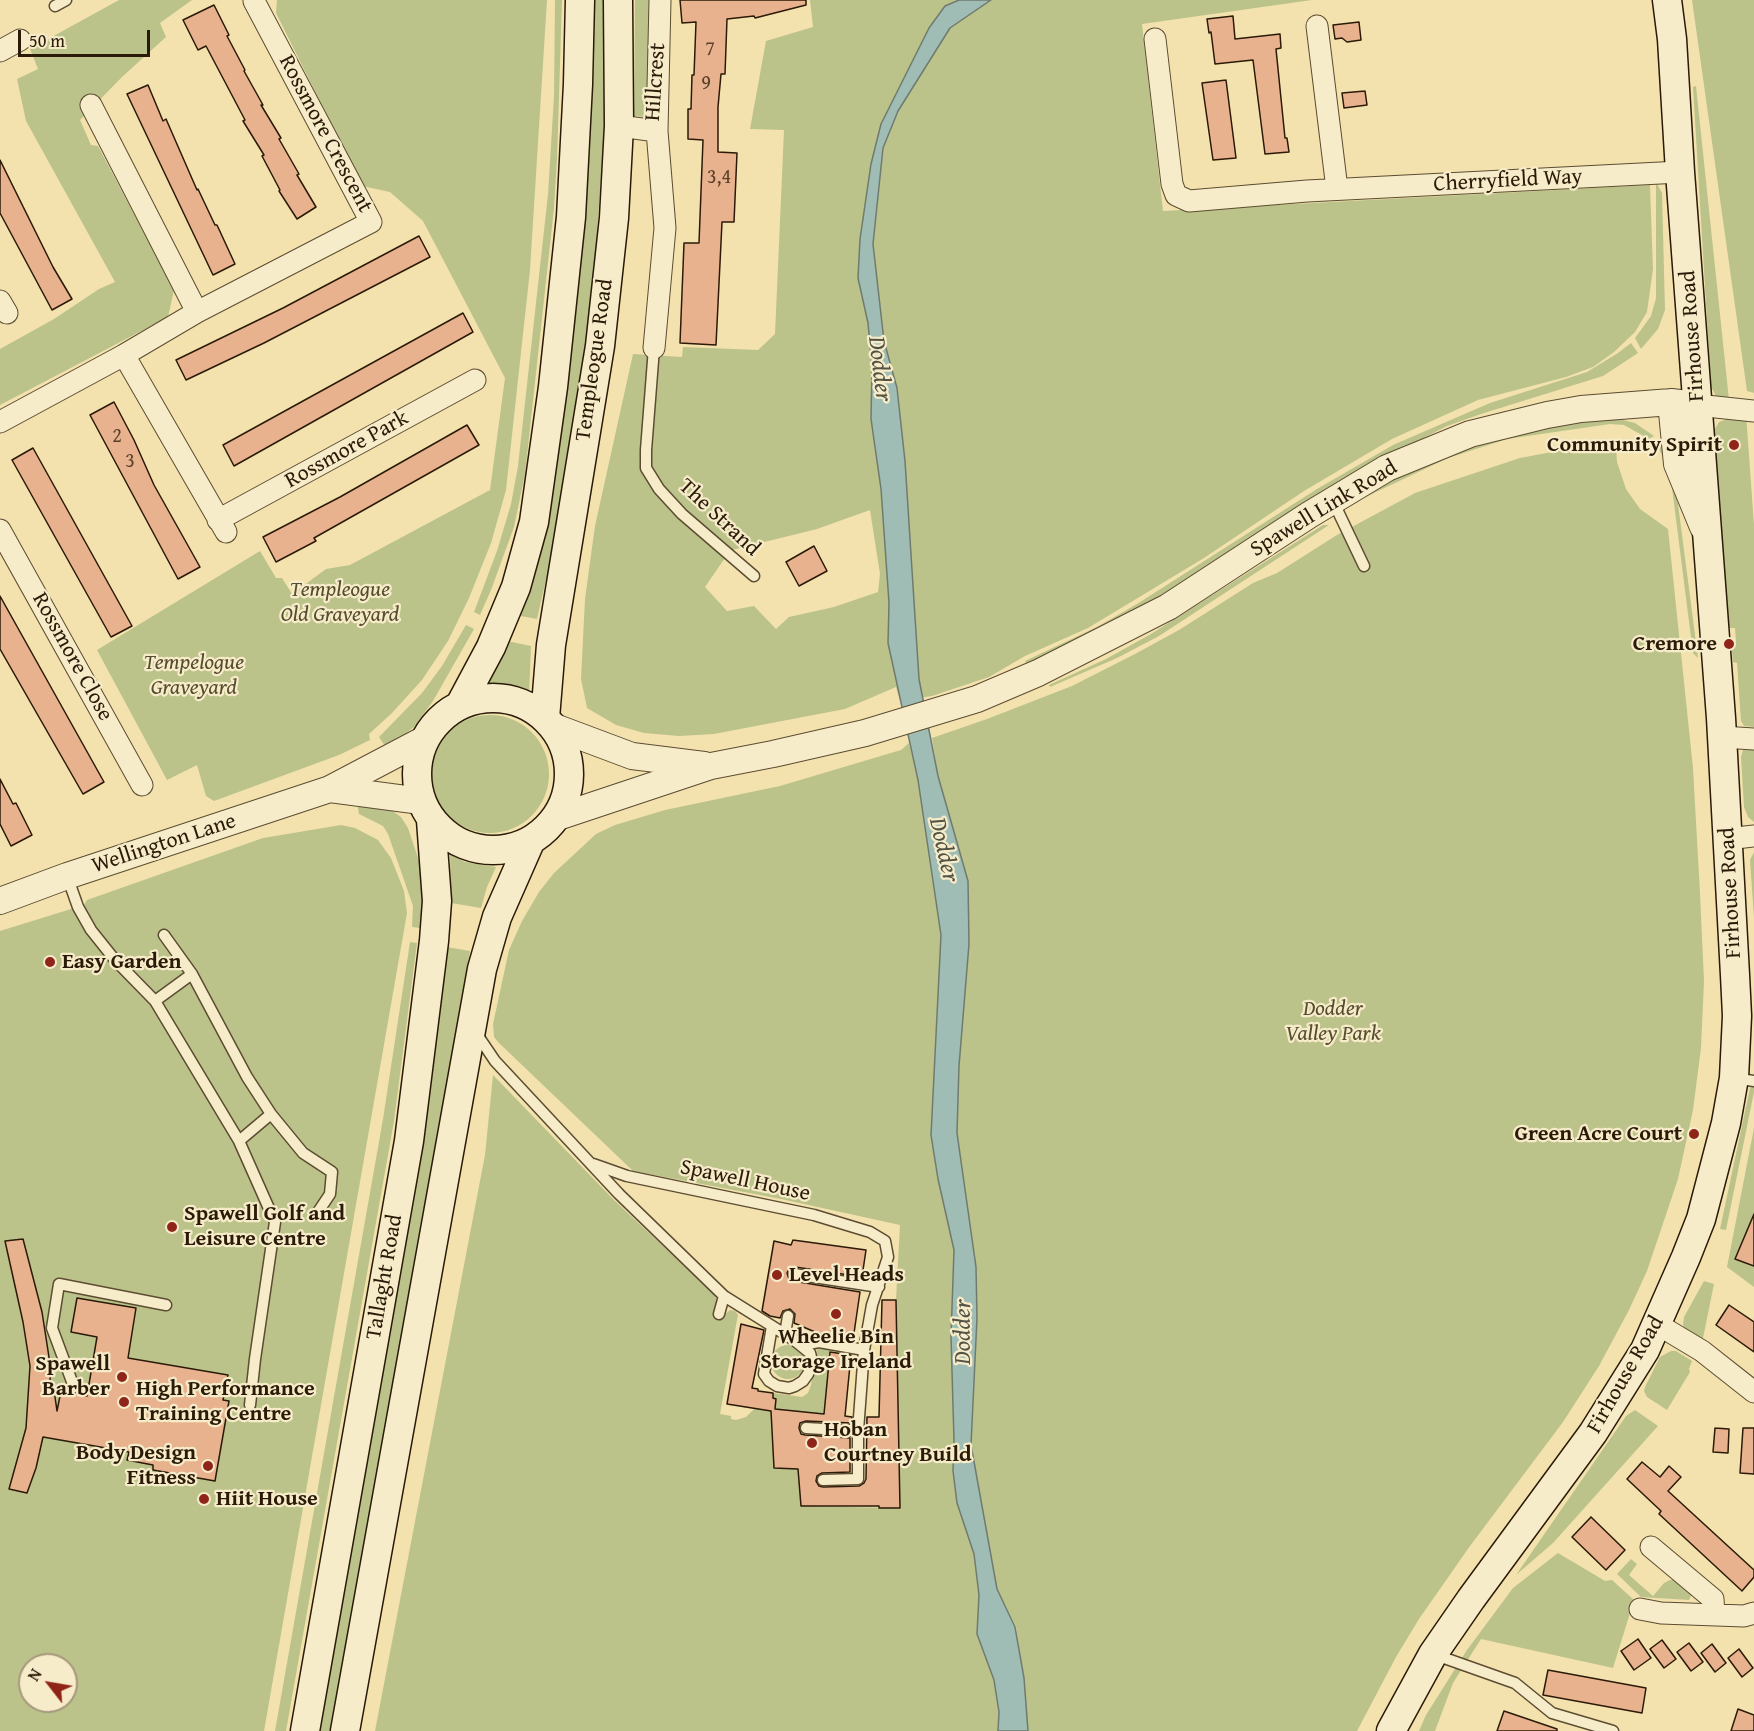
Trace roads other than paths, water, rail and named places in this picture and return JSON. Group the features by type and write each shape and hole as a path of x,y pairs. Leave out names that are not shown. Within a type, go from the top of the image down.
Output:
{"main road":[{"name":"Templeogue Road","path":"460,705 490,646 516,587 534,522 551,399 571,217 580,0"},
{"name":"Templeogue Road","path":"548,722 550,645 600,346 614,218 619,126 618,0"},
{"name":"Firhouse Road","path":"1391,1731 1433,1654 1593,1433 1644,1350 1701,1219 1726,1123 1744,1079 1737,1016 1741,838 1722,737 1707,539 1684,403 1680,172 1672,39 1667,0"},
{"path":"482,699 504,699 526,705 548,722 562,743 568,762 568,783 564,802 555,818 530,842 508,849 486,850 465,845 447,835 426,810 417,780 418,759 425,739 440,719 460,705 482,699"},
{"name":"Tallaght Road","path":"305,1731 409,1141 434,941 436,901 426,810"},
{"name":"Tallaght Road","path":"345,1731 471,1021 482,969 497,917 530,842"}],"street":[{"name":"Rossmore Crescent","path":"0,422 198,312 371,222 254,0"},
{"name":"Hillcrest","path":"619,126 657,131 660,0"},
{"path":"1317,26 1337,189"},
{"name":"Cherryfield Way","path":"1155,39 1172,184 1176,195 1188,201 1337,189 1680,172"},
{"path":"0,51 20,40"},
{"path":"91,105 198,312"},
{"path":"654,348 665,228 657,131"},
{"name":"Rossmore Park","path":"124,355 222,526 475,381"},
{"path":"1684,403 1754,411"},
{"name":"Spawell Link Road","path":"711,766 865,733 977,699 1038,674 1168,607 1332,500 1387,468 1470,434 1546,414 1581,409 1684,403"},
{"name":"Rossmore Close","path":"0,530 142,785"},
{"path":"548,722 632,756 711,766"},
{"path":"1722,737 1754,739"},
{"name":"Wellington Lane","path":"0,901 67,876 330,789 425,739"},
{"path":"555,818 711,766"},
{"name":"Wellington Lane","path":"330,789 426,810"},
{"path":"1657,1324 1702,1351 1754,1392"},
{"path":"1651,1547 1713,1599 1714,1615"},
{"path":"1640,1609 1661,1613 1714,1615 1744,1616 1754,1613"}],"lane":[{"path":"55,6 66,0"},
{"name":"The Strand","path":"654,348 646,468 659,489 682,514 754,576"},
{"path":"1332,500 1364,566"},
{"path":"67,876 78,907 92,930 115,960 155,1001 238,1141 275,1222 250,1405"},
{"path":"164,935 192,974 247,1077 271,1114 303,1153 332,1172 330,1194 316,1215"},
{"path":"155,1001 192,974"},
{"name":"Spawell House","path":"471,1021 482,1043 495,1061 619,1194 724,1296 804,1347"},
{"path":"461,1076 468,1064 476,1060 484,1058 495,1061"},
{"path":"238,1141 271,1114"},
{"name":"Spawell House","path":"590,1163 627,1176 832,1220 880,1237 886,1245 888,1257 879,1287"},
{"path":"794,1274 879,1287 872,1305 864,1350 858,1431 858,1479 823,1480"},
{"path":"74,1387 52,1328 59,1284 166,1305"},
{"path":"719,1314 724,1296"},
{"path":"785,1334 788,1316"},
{"path":"772,1326 764,1370 769,1381 789,1388 800,1384 808,1374 812,1361 810,1353 804,1347 808,1344 819,1341 864,1350"},
{"path":"806,1428 858,1431"},
{"path":"1433,1654 1515,1683 1552,1713 1613,1731"}],"water":[{"name":"Dodder","path":"959,0 991,0 950,28 898,111 883,148 873,244 884,341 897,388 905,461 919,679 938,776 968,881 969,944 959,1066 957,1133 976,1267 977,1318 971,1445 997,1589 1015,1627 1024,1678 1028,1731 998,1731 999,1712 994,1680 977,1634 979,1595 974,1554 957,1503 953,1471 951,1336 954,1250 931,1135 941,935 918,780 888,643 889,603 881,489 871,419 872,366 868,323 858,278 860,239 871,164 881,124 929,28 945,6"}],"place":[{"name":"Community Spirit","path":"1734,445"},
{"name":"Cremore","path":"1729,644"},
{"name":"Easy Garden","path":"50,962"},
{"name":"Green Acre Court","path":"1694,1134"},
{"name":"Spawell Golf and Leisure Centre","path":"172,1227"},
{"name":"Level Heads","path":"777,1275"},
{"name":"Wheelie Bin Storage Ireland","path":"836,1314"},
{"name":"Spawell Barber","path":"122,1377"},
{"name":"High Performance Training Centre","path":"124,1402"},
{"name":"Hoban Courtney Build","path":"812,1443"},
{"name":"Body Design Fitness","path":"208,1466"},
{"name":"Hiit House","path":"204,1499"}],"park label":[{"name":"Templeogue Old Graveyard","path":"340,602"},
{"name":"Tempelogue Graveyard","path":"194,676"},
{"name":"Dodder Valley Park","path":"1333,1022"}]}
